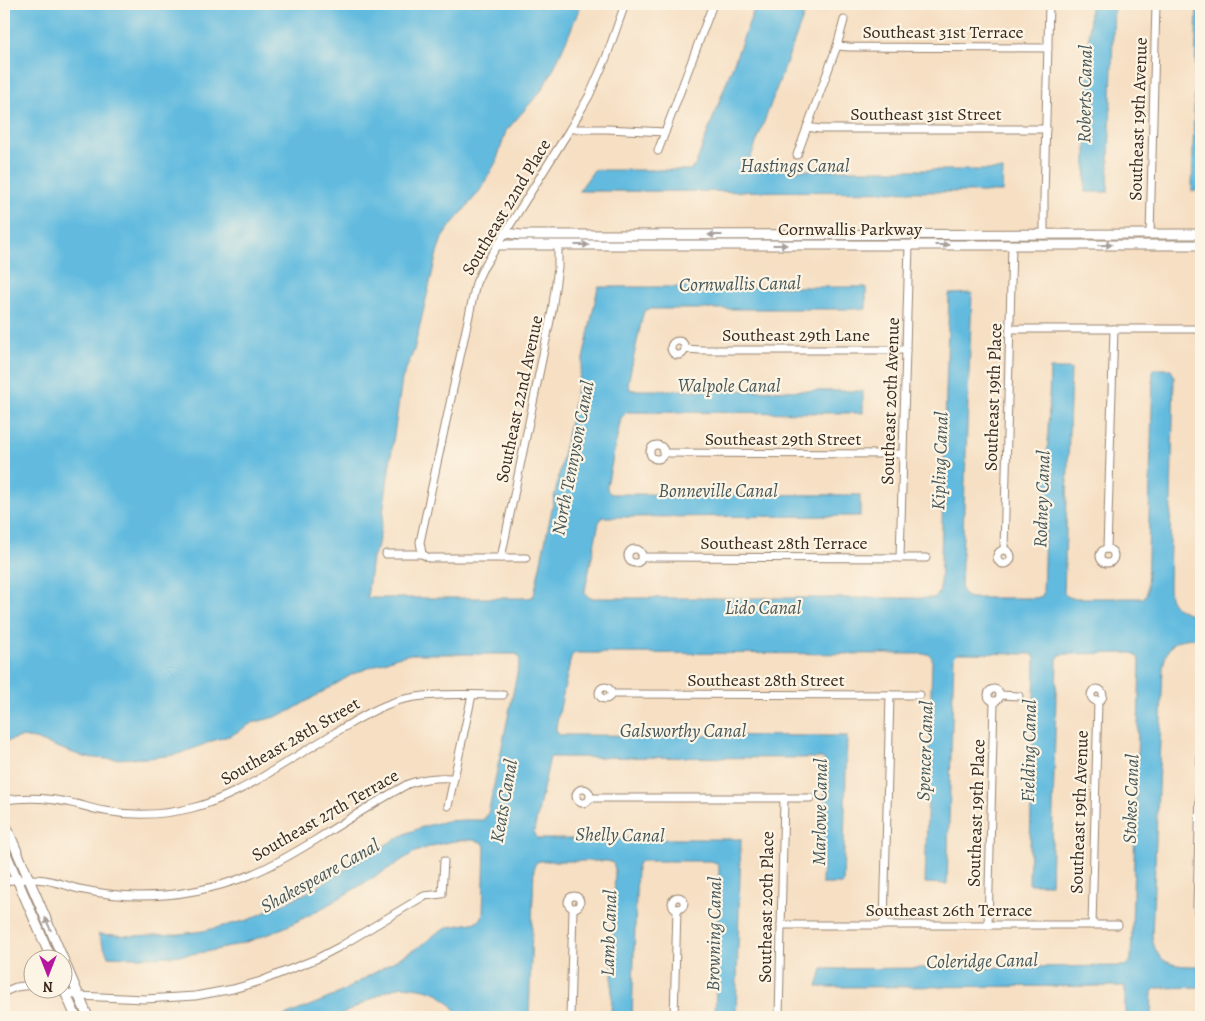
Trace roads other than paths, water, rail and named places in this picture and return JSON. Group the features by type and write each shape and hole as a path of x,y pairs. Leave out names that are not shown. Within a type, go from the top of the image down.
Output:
{"street":[{"name":"Southeast 22nd Place","path":"422,554 420,542 476,283 482,270 570,129 596,80 625,4"},
{"path":"658,151 713,4"},
{"path":"1044,245 1049,4"},
{"name":"Southeast 19th Avenue","path":"1150,240 1156,4"},
{"path":"797,155 837,46 844,20"},
{"name":"Southeast 31st Terrace","path":"837,46 1048,48"},
{"name":"Southeast 31st Street","path":"807,127 820,130 1046,129"},
{"path":"570,129 664,132"},
{"name":"Cornwallis Parkway","path":"506,233 521,235 1044,234 1201,245"},
{"path":"1012,234 1012,245"},
{"name":"Cornwallis Parkway","path":"498,245 1044,245 1150,240 1201,234"},
{"path":"747,235 747,245"},
{"path":"909,235 909,245"},
{"name":"Southeast 22nd Avenue","path":"501,558 552,311 558,267 558,245"},
{"name":"Southeast 20th Avenue","path":"900,558 909,245"},
{"name":"Southeast 19th Place","path":"1004,550 1012,245"},
{"path":"1010,329 1201,329"},
{"path":"1107,549 1114,329"},
{"name":"Southeast 29th Lane","path":"685,349 906,350"},
{"name":"Southeast 29th Street","path":"663,453 903,454"},
{"path":"386,554 422,554 428,558 526,558"},
{"name":"Southeast 28th Terrace","path":"641,557 926,558"},
{"name":"Southeast 19th Place","path":"988,925 994,702 988,698 988,694 990,690 996,689 1000,695"},
{"name":"Southeast 28th Street","path":"612,694 920,695"},
{"path":"448,806 472,695"},
{"name":"Southeast 28th Street","path":"4,800 33,798 68,802 116,813 156,814 184,810 213,802 252,784 358,719 388,704 403,699 423,697 503,695"},
{"path":"884,925 890,695"},
{"path":"994,702 998,700 1000,695 1019,696"},
{"name":"Southeast 19th Avenue","path":"1092,925 1098,701"},
{"path":"1201,754 1197,908 1201,918"},
{"name":"Southeast 27th Terrace","path":"4,881 46,880 90,891 137,896 166,895 212,887 250,875 278,862 408,784 437,777 454,778"},
{"path":"590,798 810,798"},
{"name":"Southeast 20th Place","path":"779,1017 784,798"},
{"path":"4,821 88,1017"},
{"path":"4,849 47,948"},
{"path":"72,993 78,996 119,999 168,998 218,992 261,981 331,951 424,896 442,894 444,862"},
{"path":"570,1017 574,909"},
{"path":"674,1017 676,909"},
{"name":"Southeast 26th Terrace","path":"781,925 1118,925"},
{"path":"4,992 22,986"},
{"path":"68,998 76,1017"}],"water":[{"path":"4,4 581,4 552,72 541,91 506,131 496,162 479,192 442,238 414,350 402,379 384,512 377,549 372,557 367,598 527,598 534,595 598,287 866,287 866,309 645,310 628,383 630,389 863,391 863,413 627,412 621,418 607,486 609,492 612,494 860,495 860,516 603,517 599,522 585,590 585,594 590,598 933,598 937,596 940,591 949,294 972,293 961,588 965,596 970,598 1036,598 1043,594 1050,369 1071,369 1064,593 1072,598 1143,598 1147,592 1153,369 1171,369 1174,376 1169,594 1172,602 1179,608 1187,613 1201,615 1201,638 1185,639 1174,643 1167,652 1163,668 1152,936 1158,954 1169,963 1183,966 1201,966 1201,987 1156,988 1152,992 1151,1017 1125,1017 1125,986 817,987 822,969 1124,966 1128,964 1131,960 1140,662 1139,658 1133,653 1063,654 1057,659 1051,884 1029,884 1035,662 1032,654 958,653 954,657 947,884 925,883 932,662 929,654 573,654 556,727 559,735 847,736 843,884 822,884 824,759 550,757 534,831 538,839 741,839 736,1017 715,1017 719,868 717,863 711,861 641,861 637,865 632,1017 611,1017 615,869 613,863 608,861 540,861 534,866 529,1017 459,1017 454,1008 437,993 425,989 402,986 387,991 337,1017 282,1017 334,996 422,945 438,932 449,927 477,922 481,919 483,914 485,847 479,841 471,840 442,844 416,852 329,904 258,938 221,949 184,955 108,956 98,934 132,936 179,934 203,931 248,920 306,893 407,833 425,826 447,821 483,820 488,814 520,659 517,654 411,654 397,657 353,674 290,711 252,723 232,735 175,755 107,759 84,757 35,739 21,737 4,742"},
{"path":"756,4 1008,4 1008,7 812,5 807,7 749,162 751,168 758,170 1003,170 1002,192 579,191 594,170 690,170 695,166"},
{"path":"1090,4 1114,4 1108,192 1085,192"},
{"path":"1197,4 1201,4 1201,191 1192,191"}],"water label":[{"name":"Roberts Canal","path":"1085,94"},
{"name":"Hastings Canal","path":"795,166"},
{"name":"Cornwallis Canal","path":"740,284"},
{"name":"Walpole Canal","path":"729,386"},
{"name":"North Tennyson Canal","path":"573,458"},
{"name":"Kipling Canal","path":"940,461"},
{"name":"Bonneville Canal","path":"718,491"},
{"name":"Rodney Canal","path":"1042,499"},
{"name":"Lido Canal","path":"763,608"},
{"name":"Galsworthy Canal","path":"683,731"},
{"name":"Spencer Canal","path":"925,751"},
{"name":"Fielding Canal","path":"1029,751"},
{"name":"Stokes Canal","path":"1131,799"},
{"name":"Keats Canal","path":"504,801"},
{"name":"Marlowe Canal","path":"820,812"},
{"name":"Shelly Canal","path":"620,835"},
{"name":"Shakespeare Canal","path":"320,876"},
{"name":"Lamb Canal","path":"609,933"},
{"name":"Browning Canal","path":"714,934"},
{"name":"Coleridge Canal","path":"982,961"}]}
